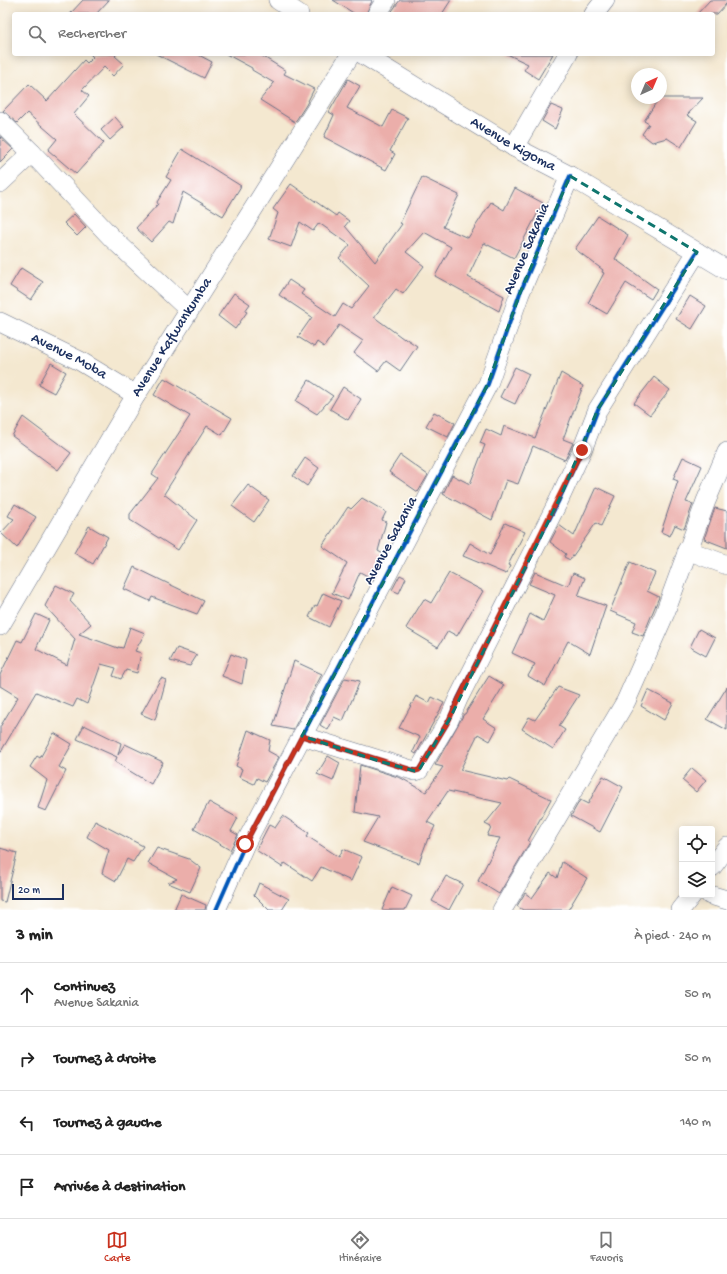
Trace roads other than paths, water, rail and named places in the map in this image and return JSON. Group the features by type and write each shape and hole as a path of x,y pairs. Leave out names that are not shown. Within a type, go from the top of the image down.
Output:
{"street":[{"path":"278,0 297,12"},
{"path":"378,12 386,0"},
{"path":"596,12 605,0"},
{"name":"Avenue Kafwankumba","path":"3,614 136,395 350,56"},
{"name":"Avenue Kigoma","path":"365,56 514,147 570,176 727,270"},
{"path":"514,147 567,56"},
{"path":"0,121 112,238 189,310"},
{"path":"0,183 32,153"},
{"name":"Avenue Sakania","path":"216,910 245,844 488,384 520,293 570,176"},
{"path":"302,736 382,762 415,771 419,770 449,720 559,500 582,450 598,409 697,252"},
{"name":"Avenue Moba","path":"0,322 80,361 136,395"},
{"path":"502,910 626,701 665,613 687,550 727,452"},
{"path":"687,550 727,565"},
{"path":"715,863 727,847"},
{"path":"715,896 727,900"},
{"path":"680,910 690,898"}]}
